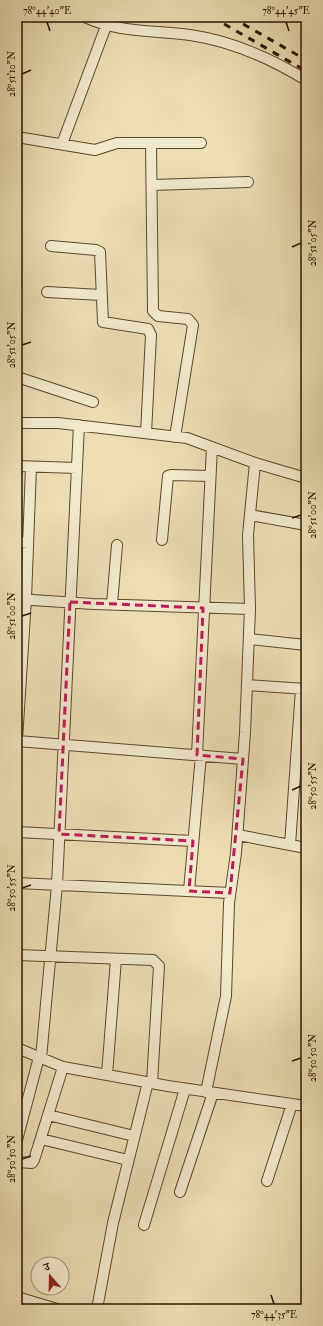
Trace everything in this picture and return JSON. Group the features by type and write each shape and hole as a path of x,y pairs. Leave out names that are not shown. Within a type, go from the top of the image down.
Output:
{"street":[{"path":"85,17 106,26 128,30 172,33 211,39 241,48 266,58 306,80"},
{"path":"62,144 106,26"},
{"path":"17,137 94,150 117,143 201,142"},
{"path":"151,143 153,311 158,316 188,319 193,325 175,437"},
{"path":"152,185 248,182"},
{"path":"51,246 96,250 100,252 103,322 148,329 152,335 146,433"},
{"path":"46,292 101,295"},
{"path":"17,377 93,402"},
{"path":"17,423 58,423 187,438 255,463 306,478"},
{"path":"17,1140 40,1057 51,956 57,886 79,425"},
{"path":"189,891 199,755 203,608 212,447"},
{"path":"180,1192 210,1092 226,996 230,893 238,835 247,686 250,609 248,536 255,463"},
{"path":"17,466 77,468"},
{"path":"31,467 28,543 22,599 17,741 243,759"},
{"path":"162,540 168,476 210,476"},
{"path":"250,515 306,525"},
{"path":"17,542 28,543"},
{"path":"112,604 117,545"},
{"path":"22,599 250,609"},
{"path":"249,640 306,645"},
{"path":"247,686 304,689 290,845"},
{"path":"17,832 193,841"},
{"path":"238,835 306,848"},
{"path":"17,883 230,893"},
{"path":"17,955 153,960 159,966 150,1082 134,1136 113,1223 98,1306"},
{"path":"107,1074 116,959"},
{"path":"17,1048 63,1067 185,1089 306,1106"},
{"path":"17,1162 32,1163 63,1067"},
{"path":"144,1224 185,1089"},
{"path":"267,1181 292,1104"},
{"path":"48,1115 134,1136"},
{"path":"41,1139 128,1160"},
{"path":"17,1297 57,1309"}],"highlighted area":[{"path":"70,602 203,608 197,755 243,759 230,893 189,891 193,841 59,834"}],"railway":[{"path":"212,17 306,71"},
{"path":"231,17 306,60"}]}
